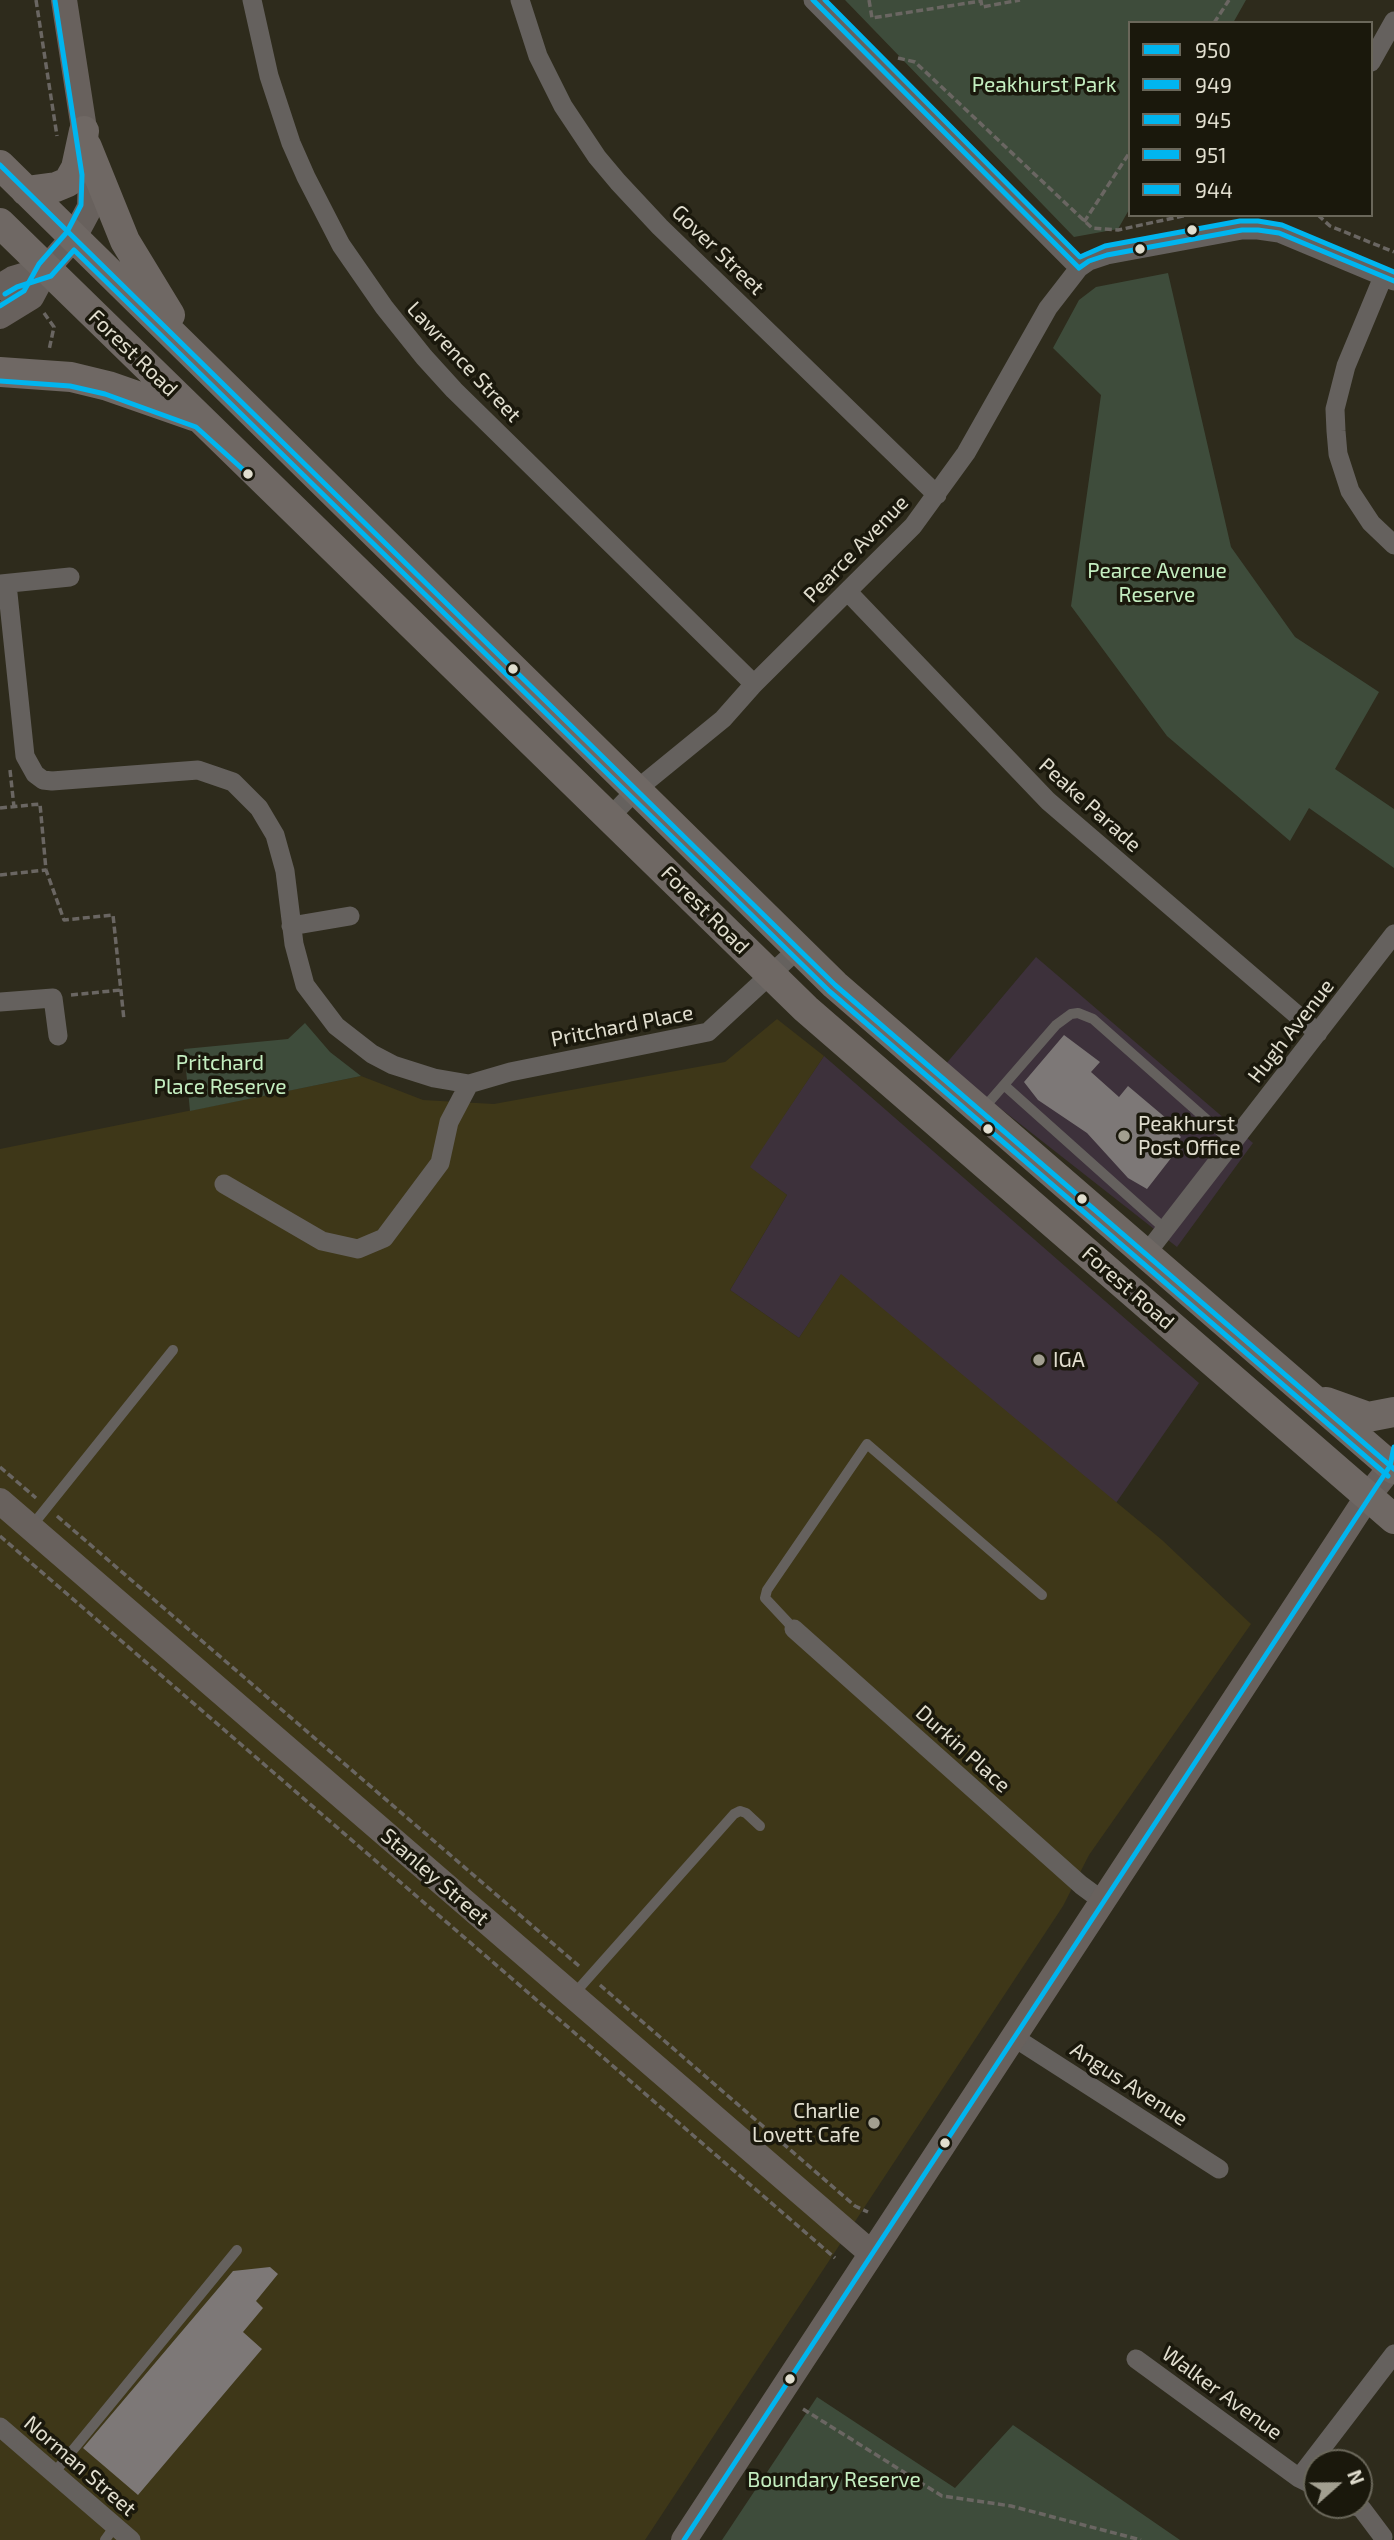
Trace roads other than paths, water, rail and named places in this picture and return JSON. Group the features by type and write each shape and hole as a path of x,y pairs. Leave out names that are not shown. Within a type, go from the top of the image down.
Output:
{"main road":[{"path":"26,191 56,187 68,182 76,168 77,141 64,0"},
{"path":"0,316 31,296 46,269 74,237 90,207 92,185 77,141"},
{"path":"77,141 130,250 202,364"},
{"name":"Forest Road","path":"0,165 797,950 864,1012 1303,1392 1393,1461"},
{"name":"Forest Road","path":"0,223 771,976 867,1063 1394,1518"},
{"path":"0,287 13,279 46,269"},
{"path":"0,372 45,374 84,380 201,418"},
{"path":"1303,1392 1368,1417 1394,1412"},
{"path":"684,2540 1393,1461"},
{"name":"Stanley Street","path":"0,1501 581,1986 871,2253"}],"street":[{"name":"Lawrence Street","path":"252,0 269,76 291,143 341,245 384,307 454,390 754,684"},
{"name":"Gover Street","path":"520,0 538,56 563,106 597,157 618,182 670,236 937,495"},
{"path":"813,0 1079,268 1107,255 1242,230 1279,233 1389,279 1346,366 1335,409 1338,454 1350,491 1371,523 1394,545"},
{"path":"1373,58 1394,21"},
{"path":"1279,233 1287,217"},
{"name":"Pearce Avenue","path":"610,817 636,790 723,719 754,684 913,526 966,453 1048,307 1079,268"},
{"path":"3,584 70,577"},
{"name":"Pritchard Place","path":"3,584 25,756 34,774 52,781 198,770 233,782 247,794 269,822 281,851 291,926 305,985 322,1011 352,1040 372,1054 413,1072 469,1084 510,1072 708,1032 797,950"},
{"name":"Peake Parade","path":"848,592 1048,801 1318,1033"},
{"path":"291,926 350,916"},
{"name":"Hugh Avenue","path":"1146,1254 1394,934"},
{"path":"0,1002 53,998 58,1037"},
{"path":"224,1184 322,1241 358,1249 384,1237 440,1163 449,1122 469,1084"},
{"name":"Durkin Place","path":"794,1629 1081,1885 1104,1902"},
{"name":"Angus Avenue","path":"1015,2038 1219,2169"},
{"path":"1299,2478 1394,2354"},
{"name":"Walker Avenue","path":"1136,2359 1303,2480"},
{"name":"Norman Street","path":"0,2427 54,2473 110,2533 131,2540"},
{"path":"1371,2519 1386,2537"}],"lane":[{"path":"981,1112 1056,1025 1071,1014 1078,1013 1093,1019 1232,1142"},
{"path":"1004,1085 1165,1229"},
{"path":"31,1527 173,1350"},
{"path":"794,1629 765,1598 767,1590 867,1444 1042,1595"},
{"path":"581,1986 734,1814 740,1811 746,1813 760,1826"},
{"path":"54,2473 237,2250"}],"place":[{"name":"Peakhurst Post Office","path":"1124,1136"},
{"name":"IGA","path":"1039,1360"},
{"name":"Charlie Lovett Cafe","path":"874,2123"}],"park label":[{"name":"Peakhurst Park","path":"1044,85"},
{"name":"Pearce Avenue Reserve","path":"1157,583"},
{"name":"Pritchard Place Reserve","path":"220,1075"},
{"name":"Boundary Reserve","path":"834,2480"}]}
